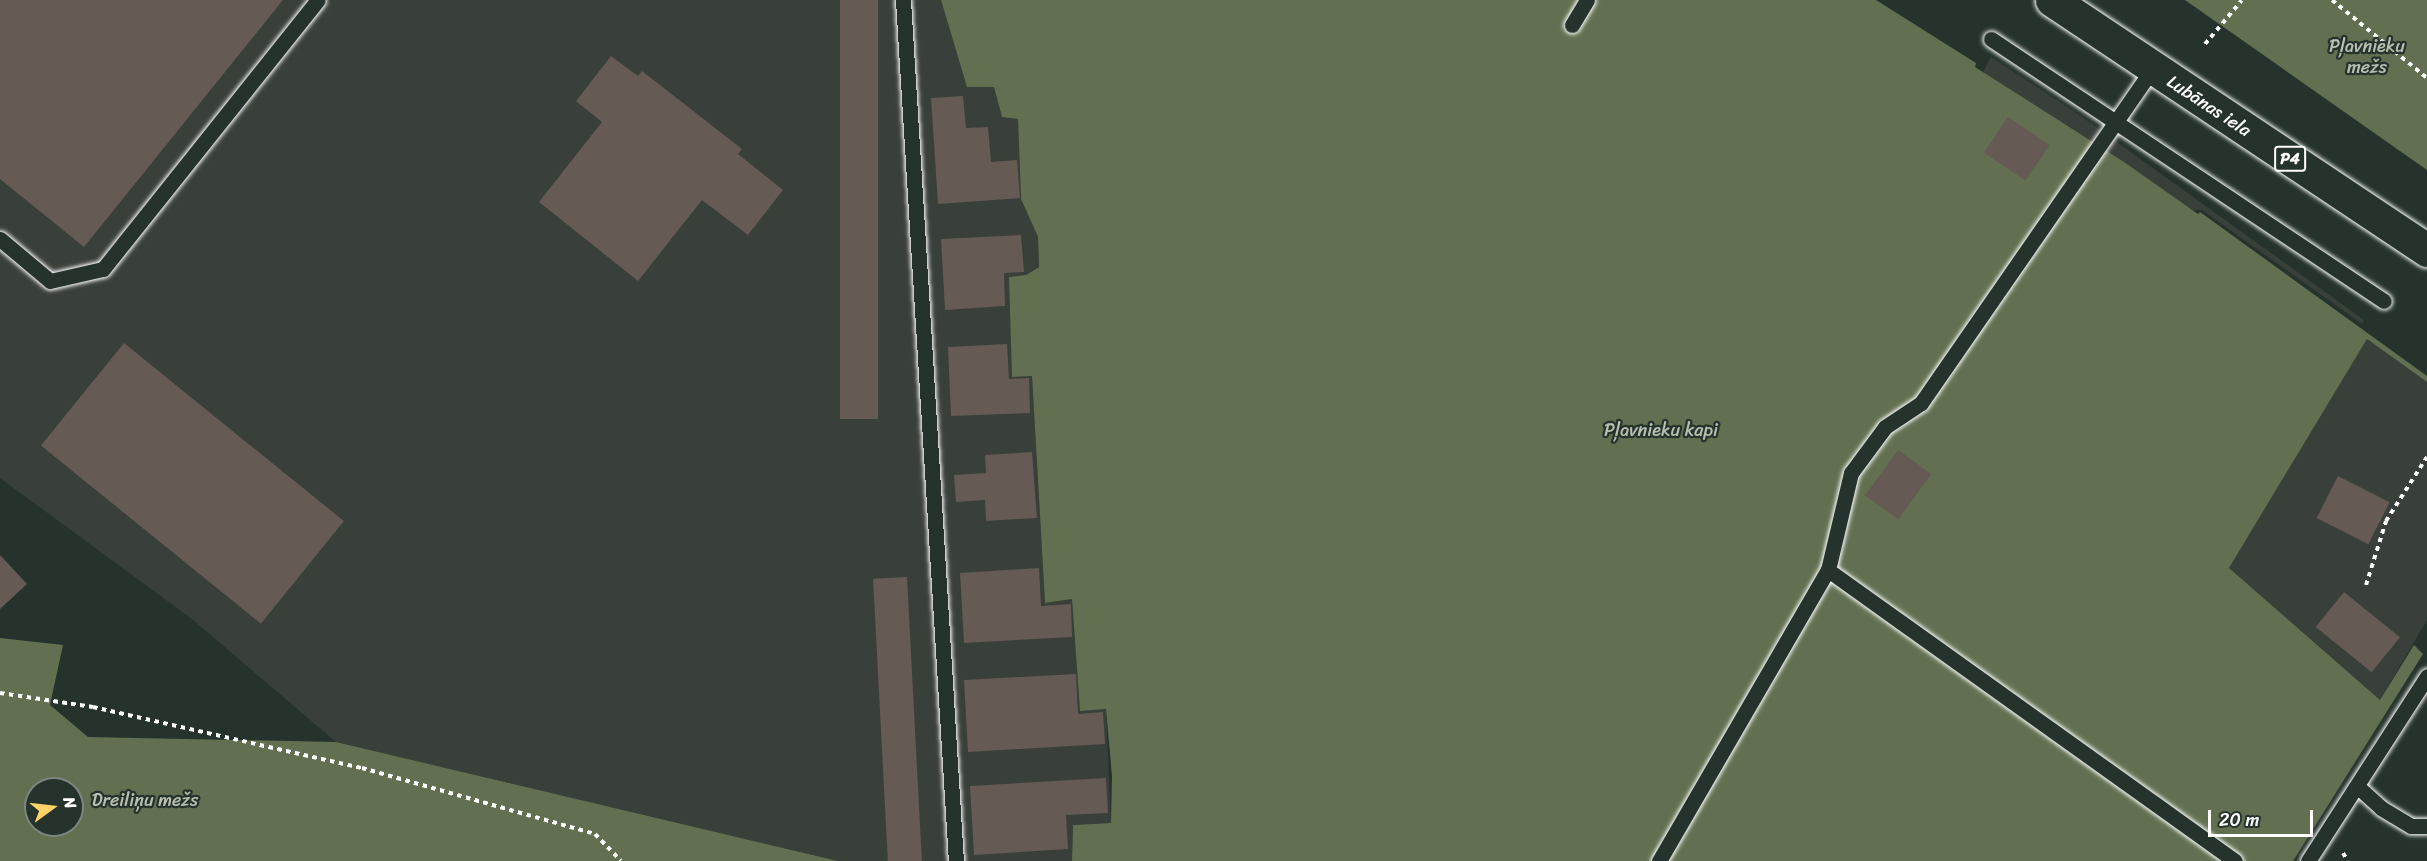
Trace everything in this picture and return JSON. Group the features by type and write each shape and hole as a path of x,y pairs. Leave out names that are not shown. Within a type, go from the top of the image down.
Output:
{"main road":[{"name":"Lubānas iela","path":"2052,0 2427,250"}],"lane":[{"path":"0,239 50,281 104,269 318,0"},
{"path":"903,0 956,861"},
{"path":"1572,25 1587,0"},
{"path":"1990,39 2384,301"},
{"path":"1659,861 1828,570 1851,473 1885,427 1922,403 2153,68"},
{"path":"1828,570 2235,861"},
{"path":"2308,861 2358,787 2427,676"},
{"path":"2358,787 2381,808 2411,826 2427,826"}],"path":[{"path":"2205,44 2242,0"},
{"path":"2332,0 2427,78"},
{"path":"2366,585 2386,521 2427,457"},
{"path":"0,693 93,707 362,768 595,834 621,861"}],"shaded area":[{"path":"0,0 941,0 967,86 995,87 1002,117 1018,119 1021,199 1038,237 1039,266 1026,275 1013,377 1032,376 1045,603 1072,599 1080,710 1106,709 1111,823 1073,825 1072,861 838,861 336,742 192,619 0,478"},
{"path":"1991,57 2078,114 2364,320 2362,324 2202,210 2193,210 1983,72"},
{"path":"2367,339 2427,382 2427,620 2380,700 2229,568"}],"green space":[{"name":"Pļavnieku kapi","path":"941,0 1876,0 1976,63 1975,67 2124,162 2198,214 2200,212 2427,376 2427,382 2367,339 2229,568 2380,700 2414,645 2423,654 2293,861 1072,861 1073,825 1111,823 1112,776 1106,709 1080,711 1072,599 1045,603 1032,376 1012,377 1009,277 1026,275 1039,267 1038,237 1021,199 1018,119 1002,117 994,87 967,87"},
{"name":"Pļavnieku mežs","path":"2185,0 2427,0 2427,170"},
{"name":"Dreiliņu mežs","path":"0,638 63,645 50,705 88,737 336,742 838,861 0,861"}],"building":[{"path":"0,0 283,0 84,247 0,179"},
{"path":"840,0 878,0 878,419 840,419"},
{"path":"611,56 638,76 642,71 742,149 738,154 783,190 748,235 702,200 638,281 539,202 602,122 576,101"},
{"path":"963,96 966,128 988,127 991,162 1017,160 1020,198 938,204 931,98"},
{"path":"2008,117 2049,145 2025,181 1984,153"},
{"path":"1021,235 1024,272 1004,273 1005,306 945,310 941,239"},
{"path":"124,343 344,521 261,624 41,446"},
{"path":"1007,344 1009,379 1029,378 1030,413 951,416 948,347"},
{"path":"1898,450 1931,474 1898,519 1865,495"},
{"path":"1032,452 1037,518 986,521 985,500 956,502 954,475 986,473 985,455"},
{"path":"2338,476 2390,502 2368,544 2317,518"},
{"path":"0,555 27,584 0,609"},
{"path":"1039,568 1041,606 1071,604 1072,637 964,643 960,573"},
{"path":"907,577 922,861 888,861 873,579"},
{"path":"2344,592 2400,637 2372,672 2316,627"},
{"path":"1076,674 1078,714 1103,712 1105,744 968,752 964,680"},
{"path":"1106,778 1108,813 1066,815 1068,849 974,855 970,786"}]}
